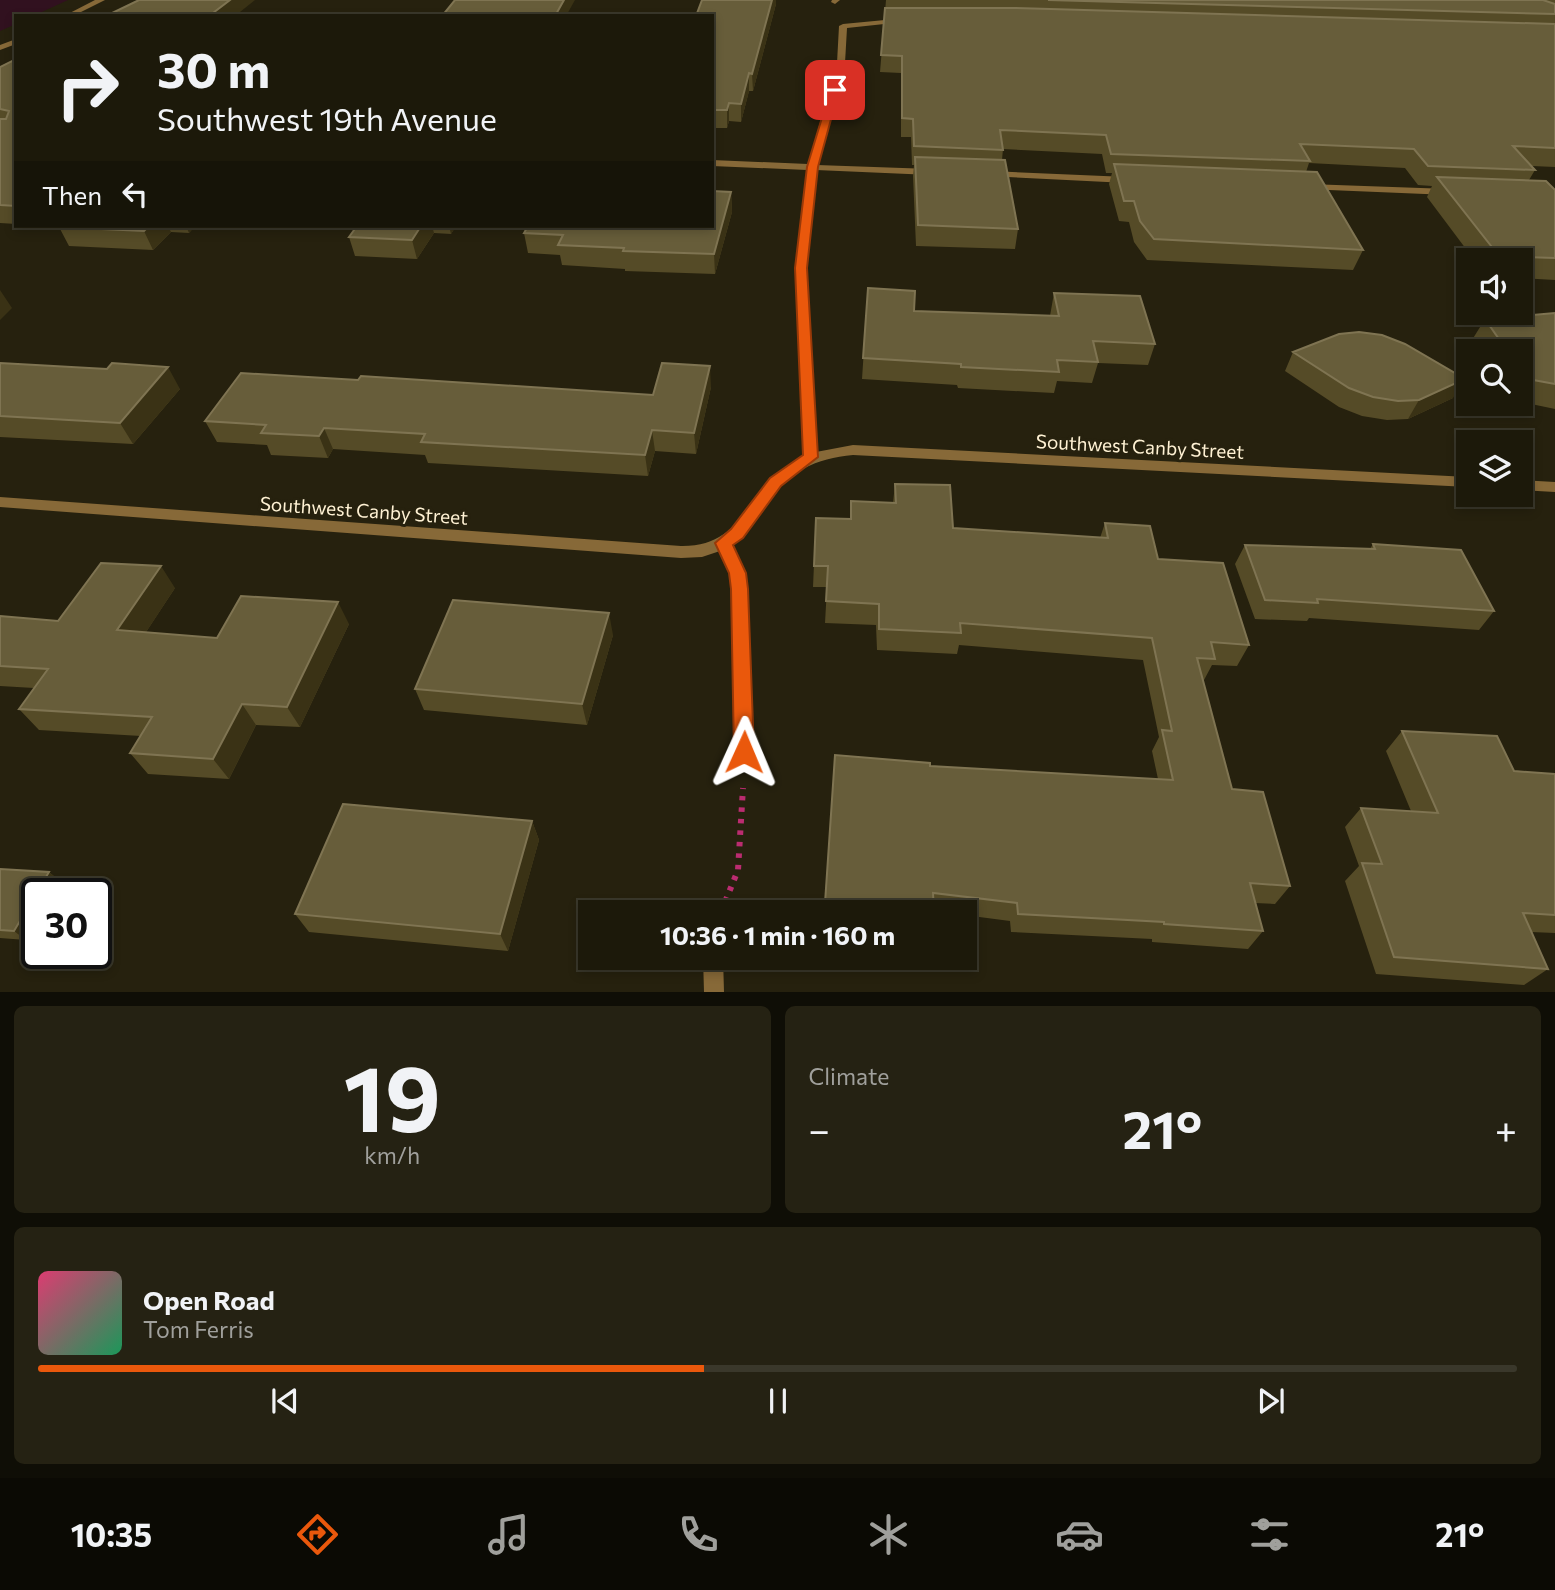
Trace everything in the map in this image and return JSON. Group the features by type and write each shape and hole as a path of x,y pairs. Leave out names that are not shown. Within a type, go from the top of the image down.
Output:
{"street":[{"path":"71,14 101,0"},
{"path":"744,752 740,589 737,573 724,543 737,533 775,482 810,457 801,268 812,167 841,64 843,26 885,20 917,21"},
{"path":"714,163 949,173"},
{"path":"976,174 1137,180"},
{"path":"1296,186 1460,192"},
{"name":"Southwest Canby Street","path":"810,457 853,450 1456,481"},
{"path":"1533,486 1555,487"},
{"name":"Southwest Canby Street","path":"0,502 681,552 707,551 724,543"},
{"path":"713,970 714,992"}],"path":[{"path":"726,900 738,870 744,752"}],"shaded area":[{"path":"0,0 68,0 37,14 14,14 14,25 0,31"}],"building":[{"path":"139,0 230,0 212,14 110,14"},
{"path":"455,0 564,0 556,14 444,14"},
{"path":"702,0 772,0 741,104 729,103 727,110 714,110 714,14 697,14"},
{"path":"1048,0 1543,0 1555,4 1555,14"},
{"path":"885,8 1015,8 1555,24 1555,148 1513,146 1535,170 1428,166 1414,149 1300,144 1310,161 1111,154 1106,135 1000,130 1003,150 914,146 913,119 902,118 902,56 881,55"},
{"path":"14,60 14,206 0,205 0,119 6,119 9,111 0,109 0,67"},
{"path":"915,157 1005,160 1018,229 918,225"},
{"path":"1114,164 1317,172 1363,250 1154,239 1140,221 1134,201 1124,201"},
{"path":"1437,177 1546,181 1555,190 1555,258 1533,257 1533,248 1493,248"},
{"path":"714,191 731,192 714,254 623,251 624,248 558,245 563,235 524,233 527,228 714,228"},
{"path":"80,228 147,228 144,231"},
{"path":"356,228 420,228 412,240 349,237"},
{"path":"868,288 915,291 914,311 1059,316 1054,293 1140,296 1155,344 1093,341 1098,362 1057,360 1059,372 863,358"},
{"path":"1555,313 1555,384 1533,380 1533,339 1499,339 1489,325 1533,325 1533,315"},
{"path":"1359,332 1382,335 1405,344 1456,374 1456,383 1419,400 1398,401 1373,397 1349,388 1293,352 1339,334"},
{"path":"0,363 107,369 112,363 168,367 120,423 0,416"},
{"path":"662,363 710,366 694,433 652,430 645,455 421,442 425,434 324,428 319,436 261,433 266,425 205,421 241,373 358,380 361,376 653,395"},
{"path":"895,484 950,485 953,528 1108,538 1105,523 1150,526 1158,559 1223,563 1249,645 1211,642 1215,659 1197,658 1232,789 1263,792 1290,886 1250,883 1263,931 1164,922 1018,914 1017,903 933,893 933,900 825,900 835,755 930,763 930,766 1173,780 1162,730 1172,731 1152,638 960,623 961,633 879,629 879,604 826,601 828,566 814,566 816,518 851,519 851,501 896,503"},
{"path":"1373,544 1461,550 1494,611 1317,599 1318,603 1265,600 1245,545 1375,549"},
{"path":"101,563 161,566 117,630 217,638 241,596 338,602 287,707 242,704 213,759 130,753 152,717 19,709 48,669 0,666 0,616 58,621"},
{"path":"453,600 609,613 582,704 415,689"},
{"path":"1402,731 1497,736 1514,771 1555,774 1555,915 1523,913 1548,969 1394,957 1362,863 1382,864 1361,808 1438,813"},
{"path":"343,804 532,821 500,934 295,914"},
{"path":"0,869 49,872 45,878 21,878 21,919 14,931 0,930"}],"route":[{"path":"744,752 740,589 737,573 724,543 737,533 775,482 810,457 801,268 812,167 835,90"}]}
